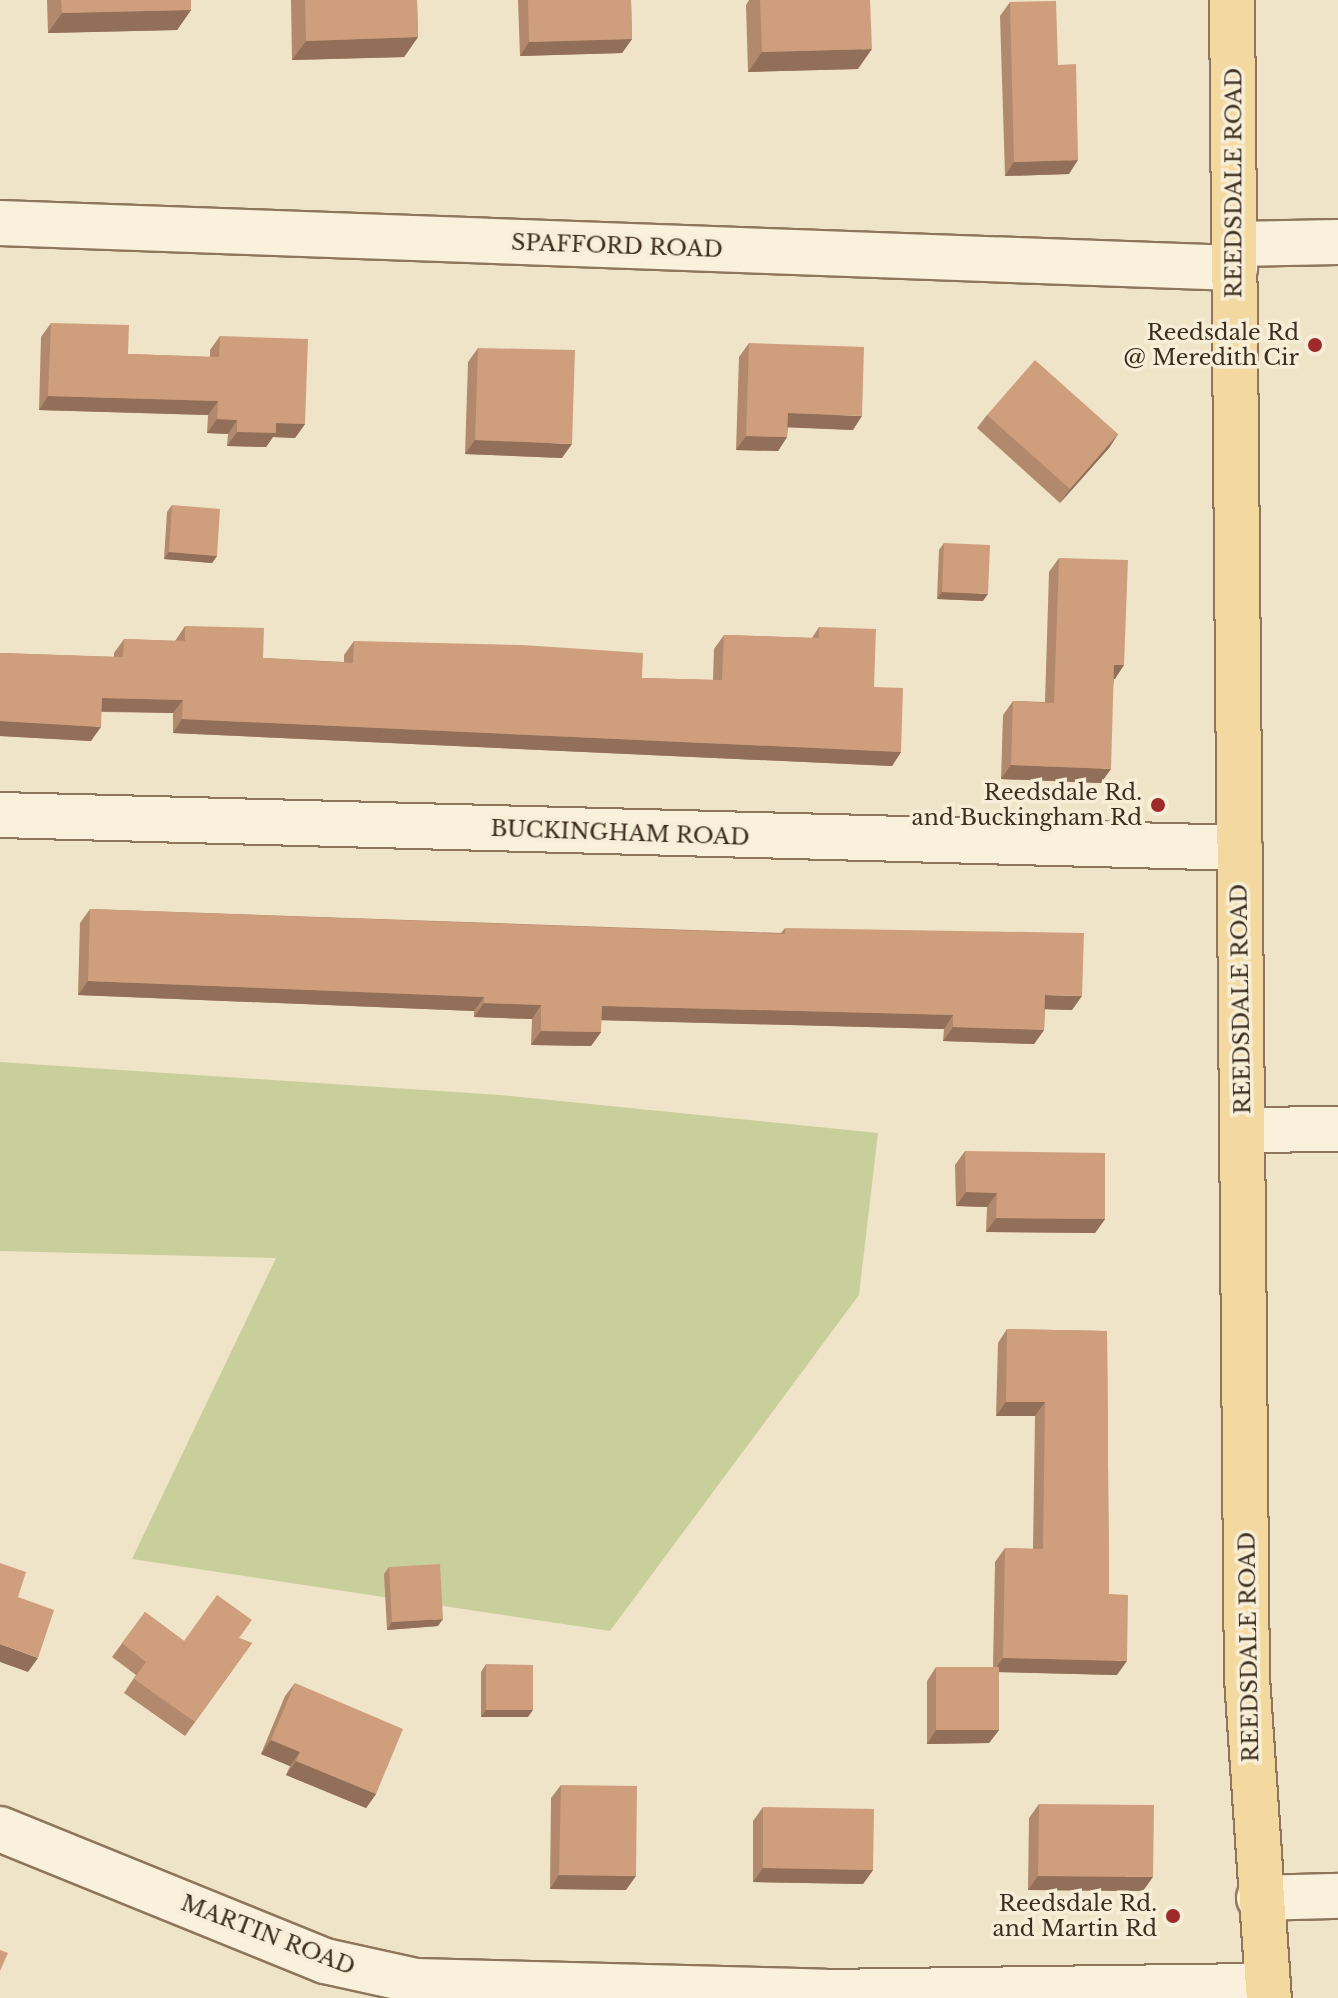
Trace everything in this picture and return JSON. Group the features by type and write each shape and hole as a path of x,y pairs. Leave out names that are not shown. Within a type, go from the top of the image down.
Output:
{"main road":[{"name":"REEDSDALE ROAD","path":"1232,0 1247,1678 1259,1898 1269,1992"}],"street":[{"name":"SPAFFORD ROAD","path":"0,223 1235,256 1338,242"},
{"name":"BUCKINGHAM ROAD","path":"0,815 1240,848"},
{"path":"1243,1130 1338,1129"},
{"name":"MARTIN ROAD","path":"0,1829 325,1961 416,1981 825,1992 1269,1992"},
{"path":"1259,1898 1338,1896"}],"green space":[{"path":"0,1062 500,1095 878,1133 859,1295 610,1631 132,1559 276,1258 0,1251"}],"building":[{"path":"61,0 191,0 191,10 62,13"},
{"path":"305,0 417,0 418,37 306,41"},
{"path":"528,0 631,0 632,39 529,42"},
{"path":"760,0 870,0 872,49 762,52"},
{"path":"1056,1 1058,65 1076,64 1078,160 1014,162 1010,2"},
{"path":"51,323 129,325 128,354 219,357 220,336 308,339 305,424 276,423 276,433 237,432 237,420 217,419 218,401 48,396"},
{"path":"749,343 864,347 862,416 788,413 787,437 746,436"},
{"path":"478,348 575,350 572,444 475,440"},
{"path":"1035,360 1118,434 1070,489 987,415"},
{"path":"172,505 220,509 217,556 169,552"},
{"path":"944,543 990,545 988,594 942,592"},
{"path":"1059,558 1128,560 1124,665 1114,665 1111,769 1011,765 1013,701 1054,703"},
{"path":"185,626 264,628 263,658 353,663 354,641 522,645 643,653 642,678 722,680 724,635 819,638 819,627 876,629 874,687 903,688 901,752 182,719 183,700 102,698 101,727 0,721 0,653 123,657 124,639 185,641"},
{"path":"90,909 785,934 785,928 1084,933 1082,996 1045,995 1044,1030 953,1027 953,1015 602,1006 601,1032 541,1031 541,1005 484,1003 484,997 88,981"},
{"path":"965,1151 1105,1153 1105,1219 996,1218 997,1193 966,1192"},
{"path":"1007,1329 1107,1331 1109,1594 1128,1595 1127,1661 1003,1658 1005,1548 1043,1549 1045,1402 1006,1402"},
{"path":"0,1563 26,1572 18,1597 54,1610 38,1658 0,1644"},
{"path":"440,1564 443,1619 392,1622 389,1567"},
{"path":"217,1595 252,1620 239,1638 252,1643 195,1722 134,1679 146,1662 122,1643 145,1612 184,1641"},
{"path":"486,1664 533,1665 533,1710 486,1710"},
{"path":"936,1667 999,1667 999,1730 936,1730"},
{"path":"295,1683 403,1729 376,1794 296,1761 300,1752 271,1740"},
{"path":"561,1785 637,1786 636,1876 559,1875"},
{"path":"1039,1804 1154,1805 1153,1877 1038,1876"},
{"path":"763,1807 874,1809 873,1870 763,1868"},
{"path":"0,1950 8,1953 0,1971"}],"place":[{"name":"Reedsdale Rd @ Meredith Cir","path":"1315,345"},
{"name":"Reedsdale Rd. and Buckingham Rd","path":"1158,805"},
{"name":"Reedsdale Rd. and Martin Rd","path":"1173,1916"}]}
